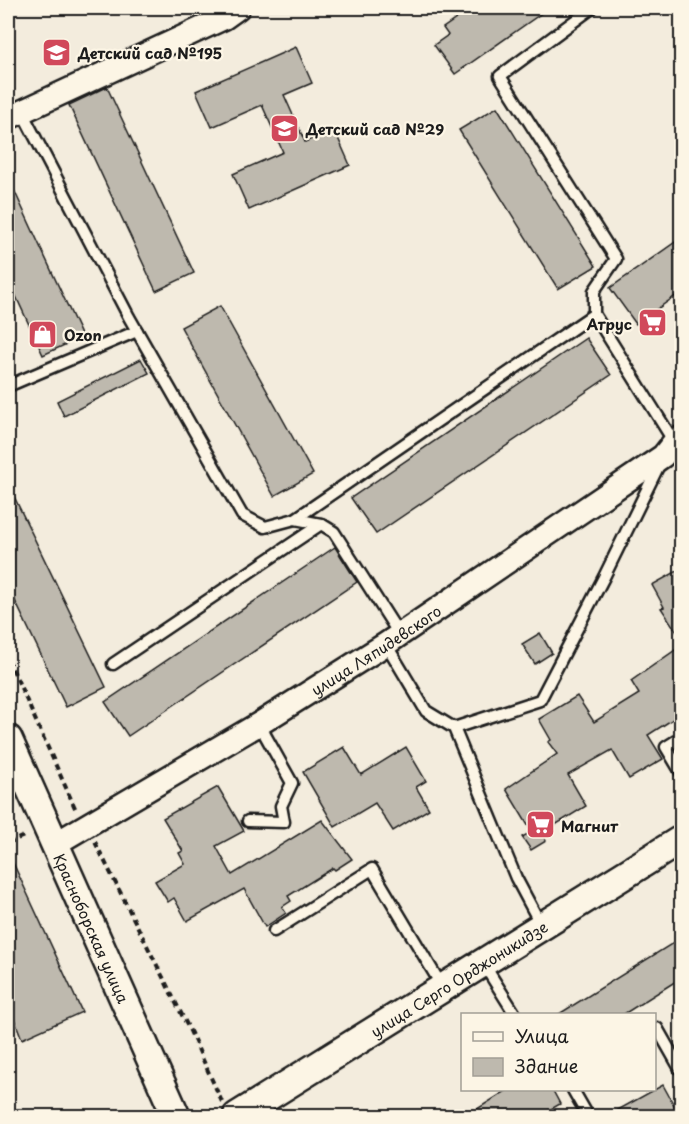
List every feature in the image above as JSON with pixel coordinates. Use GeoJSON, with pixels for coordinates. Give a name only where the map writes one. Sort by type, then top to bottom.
{"type":"FeatureCollection","features":[{"type":"Feature","properties":{"kind":"street"},"geometry":{"type":"LineString","coordinates":[[15,115],[224,18],[238,8]]}},
{"type":"Feature","properties":{"kind":"street","name":"улица Ляпидевского"},"geometry":{"type":"LineString","coordinates":[[55,844],[259,723],[392,639],[673,445]]}},
{"type":"Feature","properties":{"kind":"street","name":"Красноборская улица"},"geometry":{"type":"LineString","coordinates":[[8,740],[176,1116]]}},
{"type":"Feature","properties":{"kind":"street","name":"улица Серго Орджоникидзе"},"geometry":{"type":"LineString","coordinates":[[230,1112],[443,988],[681,839]]}},
{"type":"Feature","properties":{"kind":"lane"},"geometry":{"type":"LineString","coordinates":[[454,728],[540,700],[673,445],[594,314],[594,291],[616,259],[500,76],[592,8]]}},
{"type":"Feature","properties":{"kind":"lane"},"geometry":{"type":"LineString","coordinates":[[15,115],[242,515],[265,527],[295,519],[594,314]]}},
{"type":"Feature","properties":{"kind":"lane"},"geometry":{"type":"LineString","coordinates":[[8,386],[137,331]]}},
{"type":"Feature","properties":{"kind":"lane"},"geometry":{"type":"LineString","coordinates":[[295,519],[321,524],[334,532],[392,639],[426,711],[454,728],[516,878],[542,926]]}},
{"type":"Feature","properties":{"kind":"lane"},"geometry":{"type":"LineString","coordinates":[[113,664],[321,524]]}},
{"type":"Feature","properties":{"kind":"lane"},"geometry":{"type":"LineString","coordinates":[[248,821],[284,822],[281,806],[292,783],[259,723]]}},
{"type":"Feature","properties":{"kind":"lane"},"geometry":{"type":"LineString","coordinates":[[681,737],[666,747],[681,774]]}},
{"type":"Feature","properties":{"kind":"lane"},"geometry":{"type":"LineString","coordinates":[[274,931],[372,869],[443,988]]}},
{"type":"Feature","properties":{"kind":"lane"},"geometry":{"type":"LineString","coordinates":[[483,963],[514,1013]]}},
{"type":"Feature","properties":{"kind":"lane"},"geometry":{"type":"LineString","coordinates":[[656,1029],[681,1072]]}},
{"type":"Feature","properties":{"kind":"lane"},"geometry":{"type":"LineString","coordinates":[[574,1091],[588,1116]]}},
{"type":"Feature","properties":{"kind":"path"},"geometry":{"type":"LineString","coordinates":[[8,658],[77,810],[230,1112]]}},
{"type":"Feature","properties":{"kind":"path"},"geometry":{"type":"LineString","coordinates":[[8,843],[27,834]]}},
{"type":"Feature","properties":{"kind":"building"},"geometry":{"type":"Polygon","coordinates":[[[472,8],[549,8],[455,74],[434,45],[448,35],[443,28],[472,8]]]}},
{"type":"Feature","properties":{"kind":"building","name":"Детский сад №29"},"geometry":{"type":"Polygon","coordinates":[[[296,47],[312,83],[284,95],[305,142],[334,129],[350,165],[249,210],[233,174],[283,152],[262,105],[212,127],[196,91],[296,47]]]}},
{"type":"Feature","properties":{"kind":"building"},"geometry":{"type":"Polygon","coordinates":[[[107,87],[194,273],[156,291],[69,105],[107,87]]]}},
{"type":"Feature","properties":{"kind":"building"},"geometry":{"type":"Polygon","coordinates":[[[497,107],[596,266],[558,289],[459,130],[497,107]]]}},
{"type":"Feature","properties":{"kind":"building"},"geometry":{"type":"Polygon","coordinates":[[[8,177],[82,337],[43,355],[8,279],[8,177]]]}},
{"type":"Feature","properties":{"kind":"building"},"geometry":{"type":"Polygon","coordinates":[[[681,238],[681,292],[636,324],[610,288],[681,238]]]}},
{"type":"Feature","properties":{"kind":"building"},"geometry":{"type":"Polygon","coordinates":[[[220,306],[313,474],[274,496],[181,327],[220,306]]]}},
{"type":"Feature","properties":{"kind":"building"},"geometry":{"type":"Polygon","coordinates":[[[586,338],[611,375],[376,534],[351,498],[586,338]]]}},
{"type":"Feature","properties":{"kind":"building"},"geometry":{"type":"Polygon","coordinates":[[[141,359],[149,373],[64,416],[57,401],[141,359]]]}},
{"type":"Feature","properties":{"kind":"building"},"geometry":{"type":"Polygon","coordinates":[[[8,484],[106,687],[66,707],[8,586],[8,484]]]}},
{"type":"Feature","properties":{"kind":"building"},"geometry":{"type":"Polygon","coordinates":[[[335,547],[357,582],[128,736],[105,702],[335,547]]]}},
{"type":"Feature","properties":{"kind":"building"},"geometry":{"type":"Polygon","coordinates":[[[681,569],[681,638],[661,608],[664,607],[652,585],[681,569]]]}},
{"type":"Feature","properties":{"kind":"building"},"geometry":{"type":"Polygon","coordinates":[[[540,633],[552,653],[535,664],[522,644],[540,633]]]}},
{"type":"Feature","properties":{"kind":"building"},"geometry":{"type":"Polygon","coordinates":[[[681,646],[681,714],[648,735],[663,759],[629,779],[612,750],[568,775],[586,806],[542,833],[546,841],[531,850],[522,837],[532,832],[506,789],[557,754],[548,742],[551,740],[539,719],[577,696],[594,722],[639,694],[631,681],[681,646]]]}},
{"type":"Feature","properties":{"kind":"building"},"geometry":{"type":"Polygon","coordinates":[[[344,747],[361,775],[406,747],[426,781],[416,787],[429,809],[393,831],[375,803],[335,827],[303,772],[344,747]]]}},
{"type":"Feature","properties":{"kind":"building"},"geometry":{"type":"Polygon","coordinates":[[[218,787],[244,831],[216,846],[232,875],[322,820],[352,859],[288,896],[291,901],[282,907],[286,913],[265,927],[244,889],[187,921],[174,898],[168,902],[155,881],[185,864],[179,853],[183,851],[163,818],[218,787]]]}},
{"type":"Feature","properties":{"kind":"building"},"geometry":{"type":"Polygon","coordinates":[[[8,852],[82,1012],[22,1039],[8,1003],[8,852]]]}},
{"type":"Feature","properties":{"kind":"building"},"geometry":{"type":"Polygon","coordinates":[[[681,938],[681,978],[626,1013],[561,1013],[681,938]]]}},
{"type":"Feature","properties":{"kind":"building"},"geometry":{"type":"Polygon","coordinates":[[[663,1085],[680,1116],[607,1116],[656,1091],[663,1085]]]}},
{"type":"Feature","properties":{"kind":"building"},"geometry":{"type":"Polygon","coordinates":[[[506,1091],[553,1091],[560,1104],[539,1116],[466,1116],[506,1091]]]}},
{"type":"Feature","properties":{"kind":"place","name":"Детский сад №195"},"geometry":{"type":"Point","coordinates":[57,52]}},
{"type":"Feature","properties":{"kind":"place","name":"Детский сад №29"},"geometry":{"type":"Point","coordinates":[285,128]}},
{"type":"Feature","properties":{"kind":"place","name":"Атрус"},"geometry":{"type":"Point","coordinates":[653,323]}},
{"type":"Feature","properties":{"kind":"place","name":"Ozon"},"geometry":{"type":"Point","coordinates":[43,334]}},
{"type":"Feature","properties":{"kind":"place","name":"Магнит"},"geometry":{"type":"Point","coordinates":[540,825]}}]}
